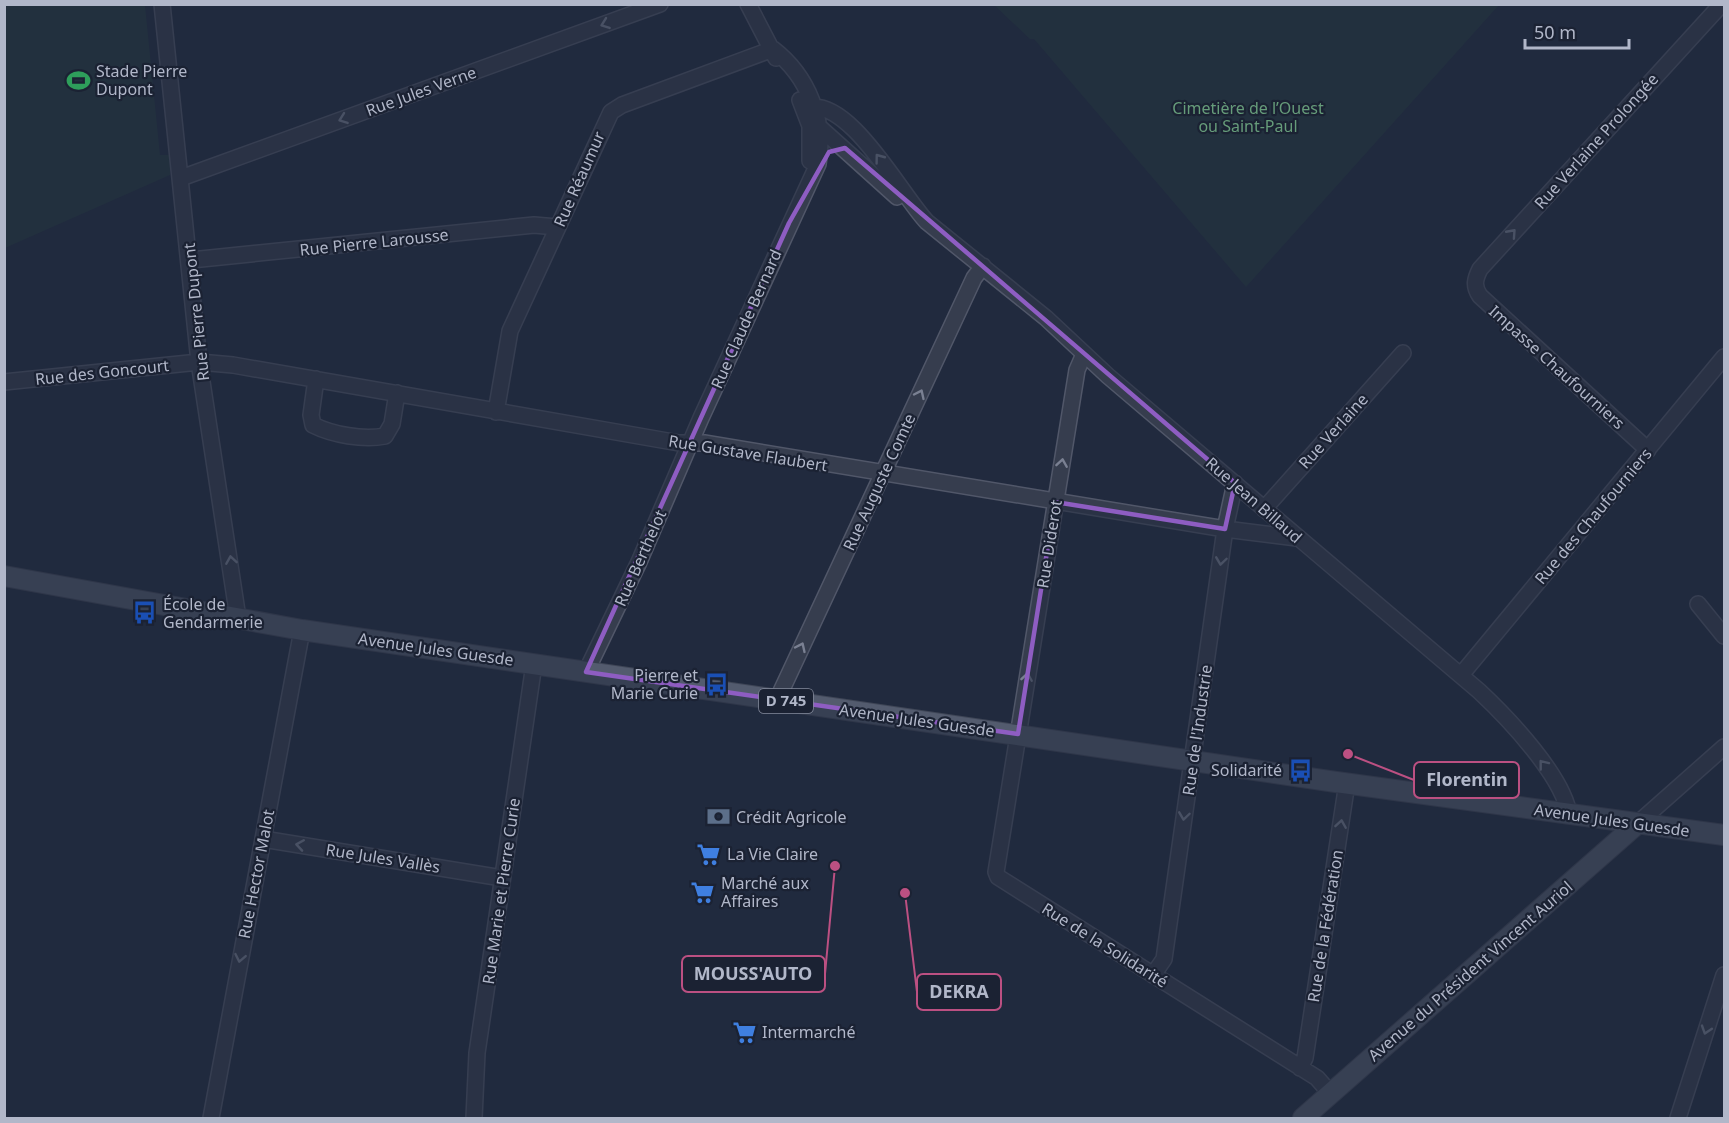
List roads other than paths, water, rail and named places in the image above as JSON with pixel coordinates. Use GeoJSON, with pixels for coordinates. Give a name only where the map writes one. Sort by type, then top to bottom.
{"type":"FeatureCollection","features":[{"type":"Feature","properties":{"kind":"main road","name":"Avenue Jules Guesde"},"geometry":{"type":"LineString","coordinates":[[4,576],[302,630],[1192,761],[1725,835]]}},
{"type":"Feature","properties":{"kind":"main road","name":"Avenue du Président Vincent Auriol"},"geometry":{"type":"LineString","coordinates":[[1303,1119],[1637,824]]}},
{"type":"Feature","properties":{"kind":"street","name":"Rue Pierre Dupont"},"geometry":{"type":"LineString","coordinates":[[162,4],[191,260],[200,362],[238,618]]}},
{"type":"Feature","properties":{"kind":"street","name":"Rue Jules Verne"},"geometry":{"type":"LineString","coordinates":[[182,178],[660,4]]}},
{"type":"Feature","properties":{"kind":"street"},"geometry":{"type":"LineString","coordinates":[[748,4],[773,49],[784,58],[808,110],[820,127],[900,200],[912,207]]}},
{"type":"Feature","properties":{"kind":"street","name":"Rue Verlaine Prolongée"},"geometry":{"type":"LineString","coordinates":[[1475,278],[1488,260],[1721,8]]}},
{"type":"Feature","properties":{"kind":"street","name":"Rue Réaumur"},"geometry":{"type":"LineString","coordinates":[[496,412],[510,331],[610,112],[622,105],[773,49]]}},
{"type":"Feature","properties":{"kind":"street"},"geometry":{"type":"LineString","coordinates":[[808,110],[822,106],[857,132],[912,207]]}},
{"type":"Feature","properties":{"kind":"street"},"geometry":{"type":"LineString","coordinates":[[802,196],[812,147],[808,110]]}},
{"type":"Feature","properties":{"kind":"street"},"geometry":{"type":"LineString","coordinates":[[802,196],[811,183],[818,164],[822,142],[820,127]]}},
{"type":"Feature","properties":{"kind":"street"},"geometry":{"type":"LineString","coordinates":[[818,164],[829,152],[845,148]]}},
{"type":"Feature","properties":{"kind":"street","name":"Rue Claude Bernard"},"geometry":{"type":"LineString","coordinates":[[690,443],[802,196]]}},
{"type":"Feature","properties":{"kind":"street","name":"Rue Jean Billaud"},"geometry":{"type":"LineString","coordinates":[[912,207],[1505,715],[1560,787],[1567,802],[1569,815]]}},
{"type":"Feature","properties":{"kind":"street","name":"Rue Pierre Larousse"},"geometry":{"type":"LineString","coordinates":[[191,260],[534,225],[557,227]]}},
{"type":"Feature","properties":{"kind":"street","name":"Rue Auguste Comte"},"geometry":{"type":"LineString","coordinates":[[777,700],[974,278],[983,266]]}},
{"type":"Feature","properties":{"kind":"street","name":"Impasse Chaufourniers"},"geometry":{"type":"LineString","coordinates":[[1475,278],[1475,288],[1480,296],[1648,450]]}},
{"type":"Feature","properties":{"kind":"street","name":"Rue Verlaine"},"geometry":{"type":"LineString","coordinates":[[1264,509],[1403,353]]}},
{"type":"Feature","properties":{"kind":"street","name":"Rue Diderot"},"geometry":{"type":"LineString","coordinates":[[1018,734],[1077,370],[1084,354]]}},
{"type":"Feature","properties":{"kind":"street","name":"Rue des Chaufourniers"},"geometry":{"type":"LineString","coordinates":[[1461,675],[1725,357]]}},
{"type":"Feature","properties":{"kind":"street","name":"Rue Gustave Flaubert"},"geometry":{"type":"LineString","coordinates":[[200,362],[316,379],[496,412],[1055,502],[1297,538]]}},
{"type":"Feature","properties":{"kind":"street","name":"Rue des Goncourt"},"geometry":{"type":"LineString","coordinates":[[4,382],[200,362]]}},
{"type":"Feature","properties":{"kind":"street"},"geometry":{"type":"LineString","coordinates":[[316,379],[311,415],[313,425],[333,432],[371,439],[385,436],[392,424],[397,393]]}},
{"type":"Feature","properties":{"kind":"street","name":"Rue Berthelot"},"geometry":{"type":"LineString","coordinates":[[585,672],[639,562],[690,443]]}},
{"type":"Feature","properties":{"kind":"street","name":"Rue de l'Industrie"},"geometry":{"type":"LineString","coordinates":[[1153,975],[1164,959],[1234,483]]}},
{"type":"Feature","properties":{"kind":"street"},"geometry":{"type":"LineString","coordinates":[[1698,604],[1725,636]]}},
{"type":"Feature","properties":{"kind":"street","name":"Rue Hector Malot"},"geometry":{"type":"LineString","coordinates":[[211,1119],[302,630]]}},
{"type":"Feature","properties":{"kind":"street","name":"Rue Marie et Pierre Curie"},"geometry":{"type":"LineString","coordinates":[[474,1119],[477,1053],[534,664]]}},
{"type":"Feature","properties":{"kind":"street","name":"Rue de la Solidarité"},"geometry":{"type":"LineString","coordinates":[[1018,734],[996,872],[998,877],[1317,1078],[1330,1094]]}},
{"type":"Feature","properties":{"kind":"street"},"geometry":{"type":"LineString","coordinates":[[1637,824],[1725,747]]}},
{"type":"Feature","properties":{"kind":"street","name":"Rue de la Fédération"},"geometry":{"type":"LineString","coordinates":[[1300,1068],[1305,1058],[1347,783]]}},
{"type":"Feature","properties":{"kind":"street","name":"Rue Jules Vallès"},"geometry":{"type":"LineString","coordinates":[[263,839],[502,878]]}},
{"type":"Feature","properties":{"kind":"street"},"geometry":{"type":"LineString","coordinates":[[1678,1119],[1725,975]]}},
{"type":"Feature","properties":{"kind":"place","name":"Stade Pierre Dupont"},"geometry":{"type":"Point","coordinates":[78,80]}},
{"type":"Feature","properties":{"kind":"place","name":"École de Gendarmerie"},"geometry":{"type":"Point","coordinates":[145,613]}},
{"type":"Feature","properties":{"kind":"place","name":"Pierre et Marie Curie"},"geometry":{"type":"Point","coordinates":[716,684]}},
{"type":"Feature","properties":{"kind":"place","name":"Florentin"},"geometry":{"type":"Point","coordinates":[1348,754]}},
{"type":"Feature","properties":{"kind":"place","name":"Solidarité"},"geometry":{"type":"Point","coordinates":[1300,770]}},
{"type":"Feature","properties":{"kind":"place","name":"Crédit Agricole"},"geometry":{"type":"Point","coordinates":[718,817]}},
{"type":"Feature","properties":{"kind":"place","name":"La Vie Claire"},"geometry":{"type":"Point","coordinates":[709,854]}},
{"type":"Feature","properties":{"kind":"place","name":"MOUSS'AUTO"},"geometry":{"type":"Point","coordinates":[835,866]}},
{"type":"Feature","properties":{"kind":"place","name":"Marché aux Affaires"},"geometry":{"type":"Point","coordinates":[703,892]}},
{"type":"Feature","properties":{"kind":"place","name":"DEKRA"},"geometry":{"type":"Point","coordinates":[905,893]}},
{"type":"Feature","properties":{"kind":"place","name":"Intermarché"},"geometry":{"type":"Point","coordinates":[744,1032]}},
{"type":"Feature","properties":{"kind":"park label","name":"Cimetière de l’Ouest ou Saint-Paul"},"geometry":{"type":"Point","coordinates":[1248,117]}}]}
